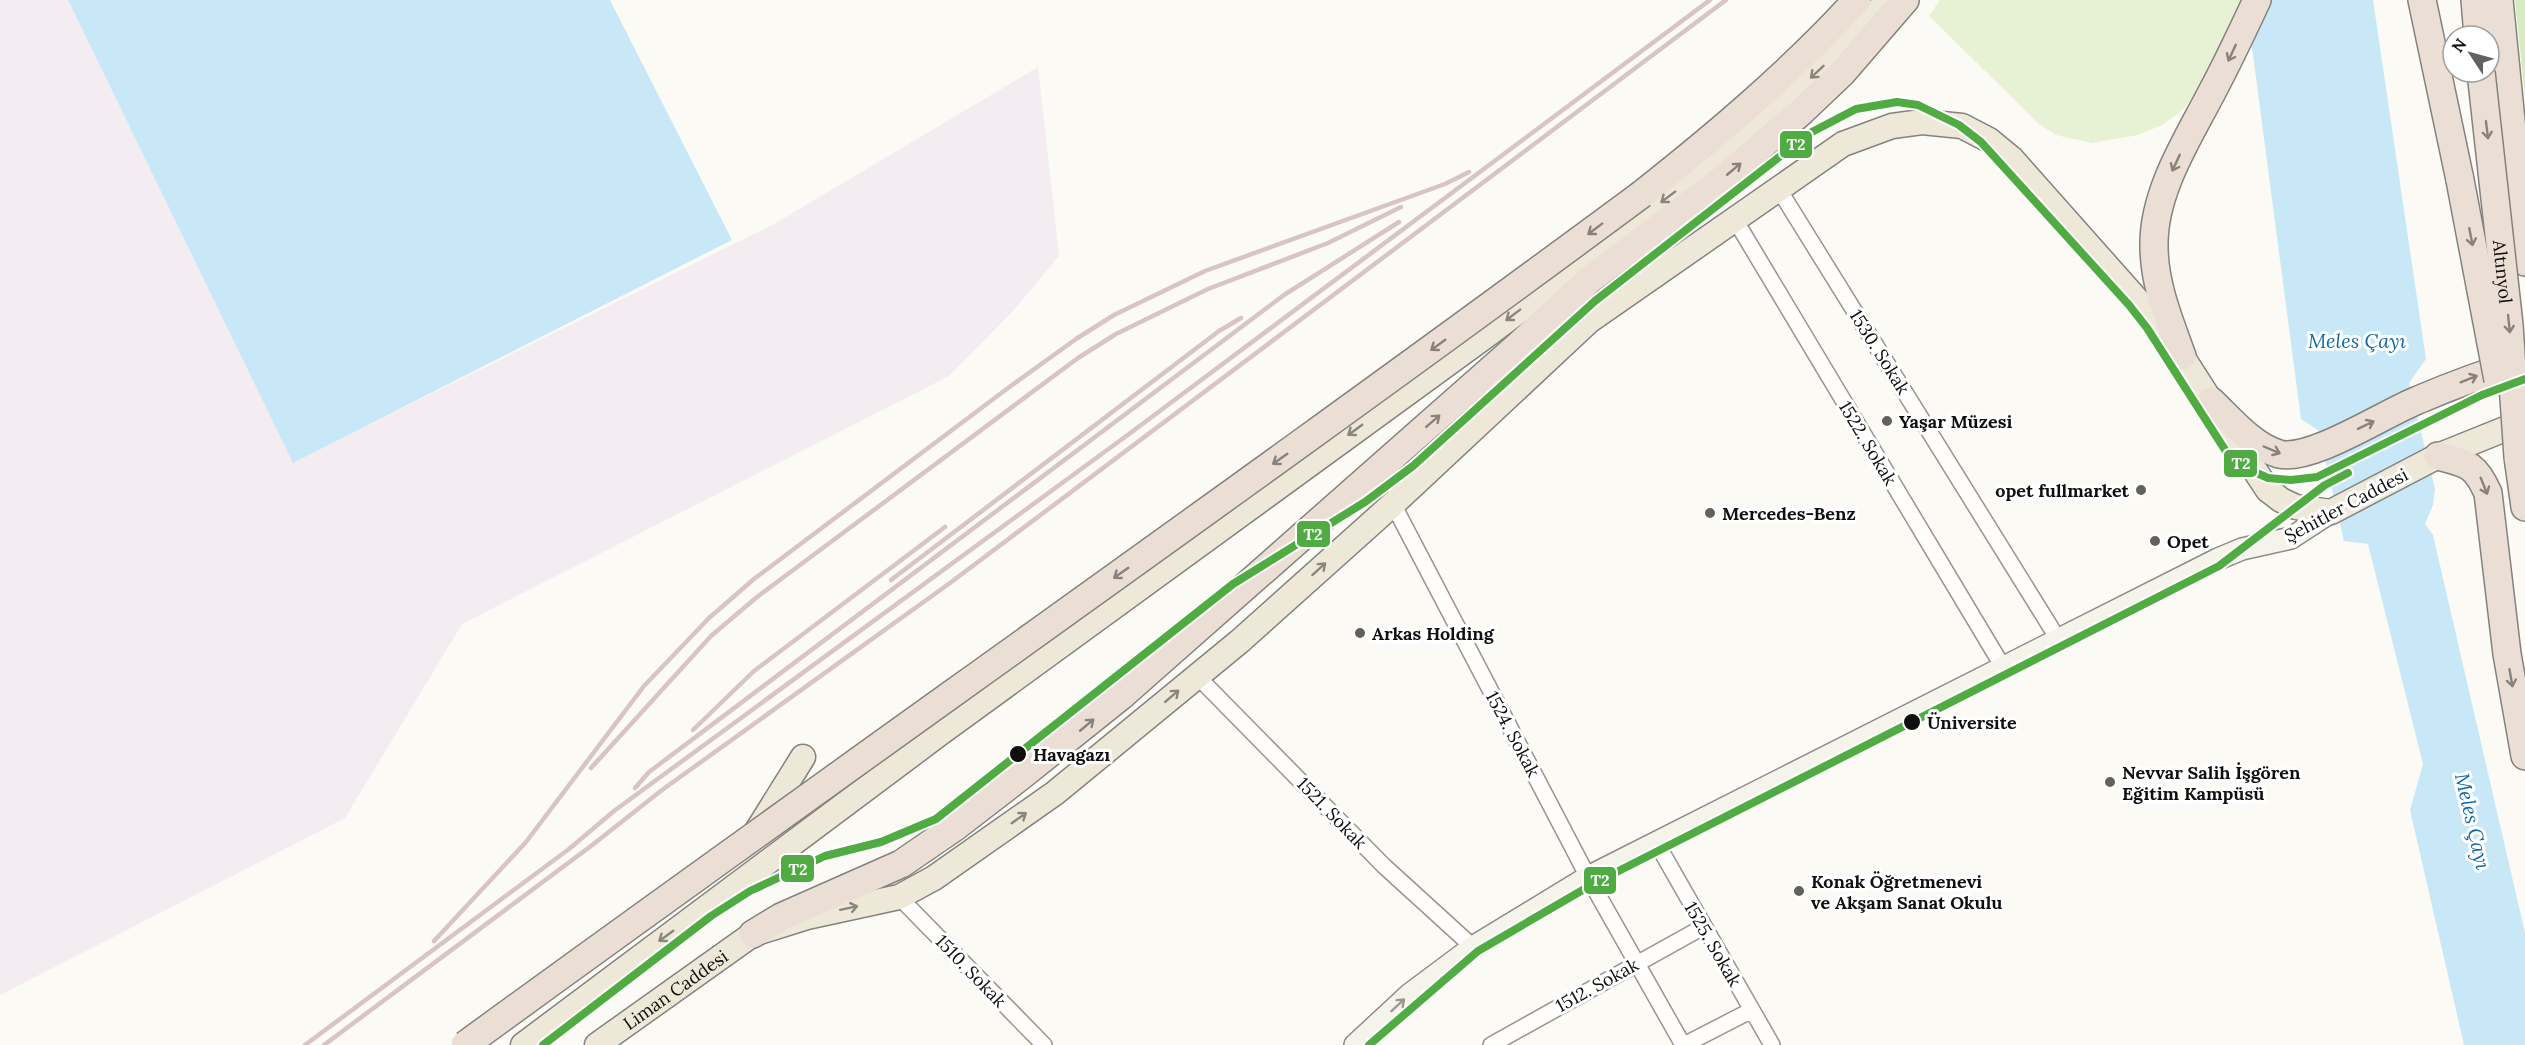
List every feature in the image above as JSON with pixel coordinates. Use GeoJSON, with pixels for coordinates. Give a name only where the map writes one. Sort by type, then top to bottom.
{"type":"FeatureCollection","features":[{"type":"Feature","properties":{"kind":"highway"},"geometry":{"type":"LineString","coordinates":[[465,1045],[737,846],[1365,399],[1641,194],[1711,140],[1777,82],[1857,0]]}},
{"type":"Feature","properties":{"kind":"highway"},"geometry":{"type":"LineString","coordinates":[[753,934],[781,917],[901,864],[1012,784],[1121,696],[1518,346],[1588,281],[1762,146],[1842,73],[1905,0]]}},
{"type":"Feature","properties":{"kind":"highway"},"geometry":{"type":"LineString","coordinates":[[2182,356],[2163,303],[2154,245],[2158,209],[2174,166],[2257,0]]}},
{"type":"Feature","properties":{"kind":"highway"},"geometry":{"type":"LineString","coordinates":[[2422,0],[2460,180],[2503,404],[2518,457]]}},
{"type":"Feature","properties":{"kind":"highway"},"geometry":{"type":"LineString","coordinates":[[2475,0],[2477,24]]}},
{"type":"Feature","properties":{"kind":"highway","name":"Altınyol"},"geometry":{"type":"LineString","coordinates":[[2499,0],[2525,262]]}},
{"type":"Feature","properties":{"kind":"highway","name":"Altınyol"},"geometry":{"type":"LineString","coordinates":[[2482,84],[2509,325],[2518,457],[2525,507]]}},
{"type":"Feature","properties":{"kind":"highway"},"geometry":{"type":"LineString","coordinates":[[2211,401],[2253,440],[2268,449],[2295,455],[2317,449],[2415,401],[2525,361]]}},
{"type":"Feature","properties":{"kind":"highway"},"geometry":{"type":"LineString","coordinates":[[2438,456],[2468,464],[2480,474],[2488,493],[2507,654],[2525,756]]}},
{"type":"Feature","properties":{"kind":"main road"},"geometry":{"type":"LineString","coordinates":[[523,1045],[713,902],[1491,332],[1683,186],[1777,109],[1842,49],[1888,0]]}},
{"type":"Feature","properties":{"kind":"main road","name":"Liman Caddesi"},"geometry":{"type":"LineString","coordinates":[[597,1045],[753,934],[807,917],[899,897],[934,878],[1055,793],[1240,641],[1393,504],[1590,321],[1734,218],[1844,144],[1892,126],[1922,122],[1962,126],[1989,140],[2037,185],[2156,319],[2268,490],[2296,507],[2331,512]]}},
{"type":"Feature","properties":{"kind":"main road","name":"Şehitler Caddesi"},"geometry":{"type":"LineString","coordinates":[[2331,512],[2438,456],[2525,421]]}},
{"type":"Feature","properties":{"kind":"main road"},"geometry":{"type":"LineString","coordinates":[[713,902],[803,757]]}},
{"type":"Feature","properties":{"kind":"street","name":"1530. Sokak"},"geometry":{"type":"LineString","coordinates":[[1778,188],[2058,639]]}},
{"type":"Feature","properties":{"kind":"street","name":"1522. Sokak"},"geometry":{"type":"LineString","coordinates":[[1734,218],[2003,667]]}},
{"type":"Feature","properties":{"kind":"street","name":"1524. Sokak"},"geometry":{"type":"LineString","coordinates":[[1393,504],[1588,877],[1684,1045]]}},
{"type":"Feature","properties":{"kind":"street","name":"Şehitler Caddesi"},"geometry":{"type":"LineString","coordinates":[[1355,1045],[1410,994],[1473,946],[1588,877],[2224,555],[2291,538],[2331,512]]}},
{"type":"Feature","properties":{"kind":"street","name":"1521. Sokak"},"geometry":{"type":"LineString","coordinates":[[1196,675],[1384,866],[1473,946]]}},
{"type":"Feature","properties":{"kind":"street","name":"1525. Sokak"},"geometry":{"type":"LineString","coordinates":[[1656,842],[1772,1045]]}},
{"type":"Feature","properties":{"kind":"street","name":"1510. Sokak"},"geometry":{"type":"LineString","coordinates":[[899,897],[1044,1045]]}},
{"type":"Feature","properties":{"kind":"street","name":"1512. Sokak"},"geometry":{"type":"LineString","coordinates":[[1491,1045],[1703,927]]}},
{"type":"Feature","properties":{"kind":"street"},"geometry":{"type":"LineString","coordinates":[[1684,1045],[1752,1010]]}},
{"type":"Feature","properties":{"kind":"shaded area"},"geometry":{"type":"Polygon","coordinates":[[[0,0],[68,0],[293,462],[774,224],[1038,67],[1059,256],[1013,311],[949,376],[462,624],[345,818],[0,995],[0,0]]]}},
{"type":"Feature","properties":{"kind":"green space"},"geometry":{"type":"Polygon","coordinates":[[[1940,0],[2242,0],[2196,95],[2179,113],[2162,125],[2138,135],[2092,143],[2056,135],[2039,124],[1929,16],[1940,0]]]}},
{"type":"Feature","properties":{"kind":"green space"},"geometry":{"type":"Polygon","coordinates":[[[2515,0],[2525,0],[2525,97],[2515,0]]]}},
{"type":"Feature","properties":{"kind":"water"},"geometry":{"type":"Polygon","coordinates":[[[68,0],[610,0],[732,240],[293,463],[68,0]]]}},
{"type":"Feature","properties":{"kind":"water","name":"Meles Çayı"},"geometry":{"type":"Polygon","coordinates":[[[2243,0],[2373,0],[2426,359],[2409,383],[2435,489],[2433,505],[2425,524],[2433,535],[2525,933],[2525,1045],[2464,1045],[2410,810],[2423,764],[2368,544],[2344,541],[2318,430],[2301,419],[2253,55],[2243,0]]]}},
{"type":"Feature","properties":{"kind":"railway"},"geometry":{"type":"LineString","coordinates":[[305,1045],[569,849],[614,811],[1129,434],[1710,0]]}},
{"type":"Feature","properties":{"kind":"railway"},"geometry":{"type":"LineString","coordinates":[[324,1045],[591,846],[662,790],[950,583],[1726,0]]}},
{"type":"Feature","properties":{"kind":"railway"},"geometry":{"type":"LineString","coordinates":[[434,941],[526,842],[644,686],[709,618],[754,579],[1008,388],[1114,315],[1205,271],[1445,184],[1469,172]]}},
{"type":"Feature","properties":{"kind":"railway"},"geometry":{"type":"LineString","coordinates":[[591,768],[711,636],[757,597],[1078,358],[1116,334],[1208,289],[1328,243],[1401,207]]}},
{"type":"Feature","properties":{"kind":"railway"},"geometry":{"type":"LineString","coordinates":[[635,788],[649,772],[1284,295],[1399,222]]}},
{"type":"Feature","properties":{"kind":"railway"},"geometry":{"type":"LineString","coordinates":[[891,580],[1219,331],[1241,318]]}},
{"type":"Feature","properties":{"kind":"railway"},"geometry":{"type":"LineString","coordinates":[[693,730],[754,671],[945,527]]}},
{"type":"Feature","properties":{"kind":"transit line","name":"T2"},"geometry":{"type":"LineString","coordinates":[[543,1045],[711,916],[750,891],[825,856],[881,842],[936,819],[1233,584],[1365,502],[1413,466],[1595,301],[1810,133],[1856,109],[1897,102],[1918,105],[1959,125],[1981,142],[2129,305],[2147,328],[2227,453],[2248,469],[2268,478],[2291,480],[2317,477],[2482,395],[2525,379]]}},
{"type":"Feature","properties":{"kind":"transit line","name":"T2"},"geometry":{"type":"LineString","coordinates":[[1369,1045],[1478,951],[1593,884],[2219,566],[2325,485],[2348,473]]}},
{"type":"Feature","properties":{"kind":"place","name":"Yaşar Müzesi"},"geometry":{"type":"Point","coordinates":[1887,421]}},
{"type":"Feature","properties":{"kind":"place","name":"opet fullmarket"},"geometry":{"type":"Point","coordinates":[2141,490]}},
{"type":"Feature","properties":{"kind":"place","name":"Mercedes-Benz"},"geometry":{"type":"Point","coordinates":[1710,513]}},
{"type":"Feature","properties":{"kind":"place","name":"Opet"},"geometry":{"type":"Point","coordinates":[2155,541]}},
{"type":"Feature","properties":{"kind":"place","name":"Arkas Holding"},"geometry":{"type":"Point","coordinates":[1360,633]}},
{"type":"Feature","properties":{"kind":"place","name":"Üniversite"},"geometry":{"type":"Point","coordinates":[1912,722]}},
{"type":"Feature","properties":{"kind":"place","name":"Havagazı"},"geometry":{"type":"Point","coordinates":[1018,754]}},
{"type":"Feature","properties":{"kind":"place","name":"Nevvar Salih İşgören Eğitim Kampüsü"},"geometry":{"type":"Point","coordinates":[2110,782]}},
{"type":"Feature","properties":{"kind":"place","name":"Konak Öğretmenevi ve Akşam Sanat Okulu"},"geometry":{"type":"Point","coordinates":[1799,891]}}]}
